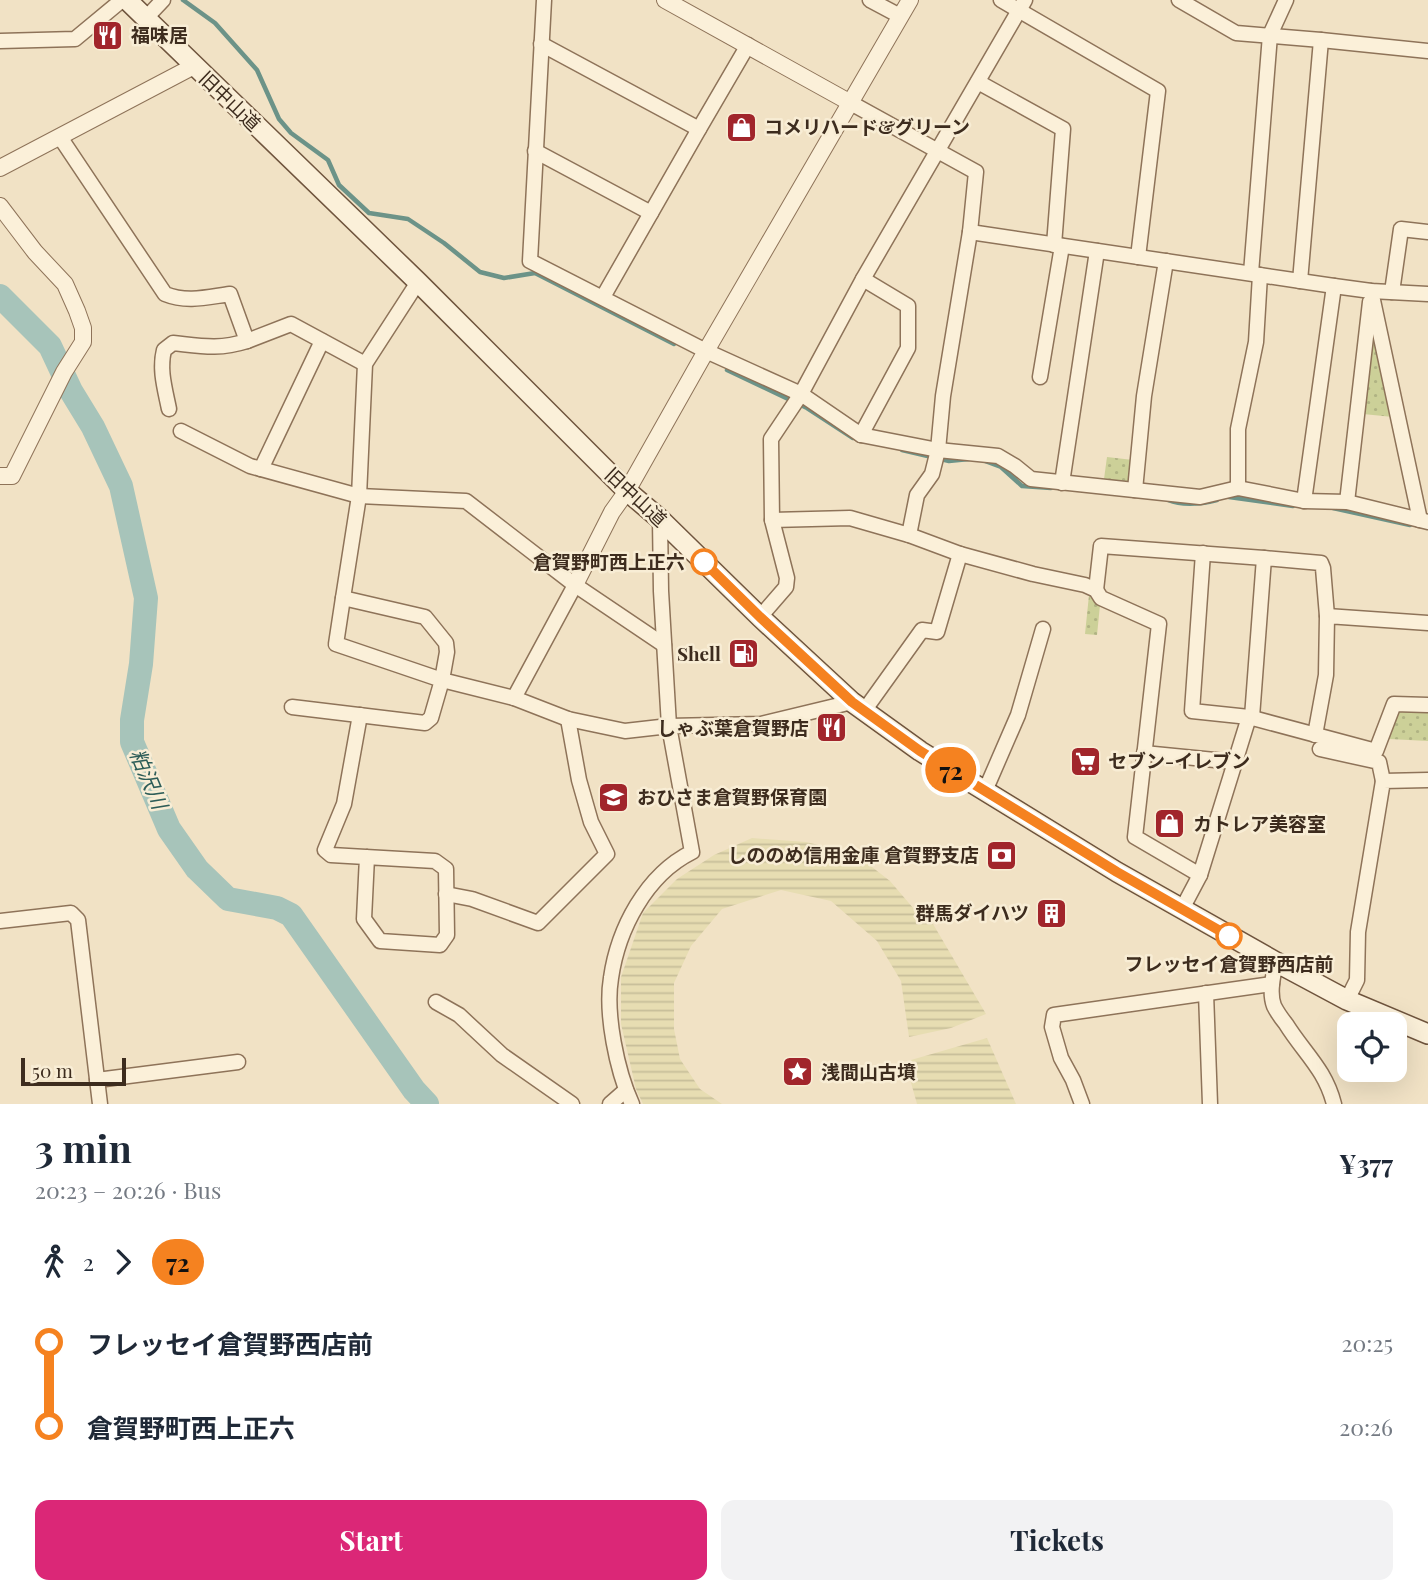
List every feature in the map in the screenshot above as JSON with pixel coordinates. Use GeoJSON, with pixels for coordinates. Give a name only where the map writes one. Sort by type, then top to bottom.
{"type":"FeatureCollection","features":[{"type":"Feature","properties":{"kind":"main road","name":"旧中山道"},"geometry":{"type":"LineString","coordinates":[[125,0],[418,282],[627,491],[858,706],[920,751],[1117,872],[1347,1000],[1428,1034]]}},
{"type":"Feature","properties":{"kind":"street"},"geometry":{"type":"LineString","coordinates":[[0,41],[75,39],[125,0]]}},
{"type":"Feature","properties":{"kind":"street"},"geometry":{"type":"LineString","coordinates":[[146,18],[163,0]]}},
{"type":"Feature","properties":{"kind":"street"},"geometry":{"type":"LineString","coordinates":[[544,0],[530,261],[706,351],[801,394],[861,435],[938,450],[998,456],[1031,479],[1200,497],[1238,488],[1304,500],[1348,502],[1424,521],[1371,290]]}},
{"type":"Feature","properties":{"kind":"street"},"geometry":{"type":"LineString","coordinates":[[665,0],[976,172],[970,232],[943,396],[938,450],[932,474],[917,495],[909,535]]}},
{"type":"Feature","properties":{"kind":"street"},"geometry":{"type":"LineString","coordinates":[[870,0],[900,16]]}},
{"type":"Feature","properties":{"kind":"street"},"geometry":{"type":"LineString","coordinates":[[514,698],[612,512],[627,491],[910,0]]}},
{"type":"Feature","properties":{"kind":"street"},"geometry":{"type":"LineString","coordinates":[[1001,0],[1022,5],[1158,91],[1139,257]]}},
{"type":"Feature","properties":{"kind":"street"},"geometry":{"type":"LineString","coordinates":[[1179,0],[1236,33],[1428,49]]}},
{"type":"Feature","properties":{"kind":"street"},"geometry":{"type":"LineString","coordinates":[[1238,488],[1238,429],[1256,342],[1255,274],[1270,35],[1286,0]]}},
{"type":"Feature","properties":{"kind":"street"},"geometry":{"type":"LineString","coordinates":[[760,617],[786,587],[787,578],[772,520],[771,439],[801,394],[863,279],[1022,5]]}},
{"type":"Feature","properties":{"kind":"street"},"geometry":{"type":"LineString","coordinates":[[1300,281],[1321,40]]}},
{"type":"Feature","properties":{"kind":"street"},"geometry":{"type":"LineString","coordinates":[[541,44],[699,129]]}},
{"type":"Feature","properties":{"kind":"street"},"geometry":{"type":"LineString","coordinates":[[603,298],[748,45]]}},
{"type":"Feature","properties":{"kind":"street"},"geometry":{"type":"LineString","coordinates":[[0,168],[194,66]]}},
{"type":"Feature","properties":{"kind":"street"},"geometry":{"type":"LineString","coordinates":[[978,82],[1063,129],[1058,245],[1040,377]]}},
{"type":"Feature","properties":{"kind":"street"},"geometry":{"type":"LineString","coordinates":[[60,137],[165,294],[176,299],[190,300],[230,294],[247,341]]}},
{"type":"Feature","properties":{"kind":"street"},"geometry":{"type":"LineString","coordinates":[[536,150],[651,213]]}},
{"type":"Feature","properties":{"kind":"street"},"geometry":{"type":"LineString","coordinates":[[0,206],[65,284],[83,328],[83,342],[64,372],[12,476],[0,477]]}},
{"type":"Feature","properties":{"kind":"street"},"geometry":{"type":"LineString","coordinates":[[1392,292],[1401,229],[1428,232]]}},
{"type":"Feature","properties":{"kind":"street"},"geometry":{"type":"LineString","coordinates":[[970,232],[1334,286],[1428,294]]}},
{"type":"Feature","properties":{"kind":"street"},"geometry":{"type":"LineString","coordinates":[[1062,483],[1097,251]]}},
{"type":"Feature","properties":{"kind":"street"},"geometry":{"type":"LineString","coordinates":[[1135,491],[1144,396],[1166,261]]}},
{"type":"Feature","properties":{"kind":"street"},"geometry":{"type":"LineString","coordinates":[[861,435],[908,348],[908,306],[863,279]]}},
{"type":"Feature","properties":{"kind":"street"},"geometry":{"type":"LineString","coordinates":[[418,282],[365,364],[359,496],[336,644],[442,680],[514,698],[568,719],[625,731],[669,726],[761,724],[858,706],[922,629],[937,632],[960,554]]}},
{"type":"Feature","properties":{"kind":"street"},"geometry":{"type":"LineString","coordinates":[[1304,500],[1334,286]]}},
{"type":"Feature","properties":{"kind":"street"},"geometry":{"type":"LineString","coordinates":[[1348,502],[1371,290]]}},
{"type":"Feature","properties":{"kind":"street"},"geometry":{"type":"LineString","coordinates":[[169,408],[162,360],[164,350],[173,343],[230,347],[291,324],[365,364]]}},
{"type":"Feature","properties":{"kind":"street"},"geometry":{"type":"LineString","coordinates":[[261,469],[322,341]]}},
{"type":"Feature","properties":{"kind":"street"},"geometry":{"type":"LineString","coordinates":[[181,431],[250,466],[359,496],[466,501],[575,585],[664,645]]}},
{"type":"Feature","properties":{"kind":"street"},"geometry":{"type":"LineString","coordinates":[[772,520],[850,518],[909,535],[960,554],[1085,585],[1096,590],[1101,598],[1159,624],[1135,837],[1200,875]]}},
{"type":"Feature","properties":{"kind":"street"},"geometry":{"type":"LineString","coordinates":[[632,1104],[625,1090],[610,1006],[611,979],[618,946],[638,903],[653,883],[680,858],[692,852],[669,726],[661,591],[660,519]]}},
{"type":"Feature","properties":{"kind":"street"},"geometry":{"type":"LineString","coordinates":[[1096,590],[1101,546],[1321,563],[1327,616],[1326,675],[1317,742]]}},
{"type":"Feature","properties":{"kind":"street"},"geometry":{"type":"LineString","coordinates":[[1203,553],[1192,711],[1250,717],[1379,762],[1383,781],[1358,932],[1357,980],[1347,1000]]}},
{"type":"Feature","properties":{"kind":"street"},"geometry":{"type":"LineString","coordinates":[[1182,909],[1200,875],[1250,717],[1265,558]]}},
{"type":"Feature","properties":{"kind":"street"},"geometry":{"type":"LineString","coordinates":[[292,706],[425,723],[431,718],[442,680],[446,643],[425,617],[343,598]]}},
{"type":"Feature","properties":{"kind":"street"},"geometry":{"type":"LineString","coordinates":[[1327,616],[1428,623]]}},
{"type":"Feature","properties":{"kind":"street"},"geometry":{"type":"LineString","coordinates":[[985,791],[1018,715],[1043,629]]}},
{"type":"Feature","properties":{"kind":"street"},"geometry":{"type":"LineString","coordinates":[[1317,742],[1376,751],[1394,704],[1428,705]]}},
{"type":"Feature","properties":{"kind":"street"},"geometry":{"type":"LineString","coordinates":[[360,715],[344,804],[325,850],[331,855],[435,861],[446,869],[447,936],[440,945],[380,941],[364,919],[367,858]]}},
{"type":"Feature","properties":{"kind":"street"},"geometry":{"type":"LineString","coordinates":[[446,894],[472,899],[538,923],[607,854],[591,822],[579,780],[568,719]]}},
{"type":"Feature","properties":{"kind":"street"},"geometry":{"type":"LineString","coordinates":[[1144,753],[1235,762]]}},
{"type":"Feature","properties":{"kind":"street"},"geometry":{"type":"LineString","coordinates":[[1383,781],[1428,780]]}},
{"type":"Feature","properties":{"kind":"street"},"geometry":{"type":"LineString","coordinates":[[0,921],[71,913],[78,920],[100,1104]]}},
{"type":"Feature","properties":{"kind":"street"},"geometry":{"type":"LineString","coordinates":[[1276,962],[1272,984],[1273,1004],[1293,1036],[1316,1064],[1330,1088],[1334,1104]]}},
{"type":"Feature","properties":{"kind":"street"},"geometry":{"type":"LineString","coordinates":[[1082,1104],[1061,1058],[1052,1027],[1054,1015],[1272,984]]}},
{"type":"Feature","properties":{"kind":"street"},"geometry":{"type":"LineString","coordinates":[[1206,993],[1210,1104]]}},
{"type":"Feature","properties":{"kind":"street"},"geometry":{"type":"LineString","coordinates":[[436,1002],[459,1015],[502,1055],[572,1104]]}},
{"type":"Feature","properties":{"kind":"street"},"geometry":{"type":"LineString","coordinates":[[97,1080],[238,1062]]}},
{"type":"Feature","properties":{"kind":"street"},"geometry":{"type":"LineString","coordinates":[[610,1104],[625,1090]]}},
{"type":"Feature","properties":{"kind":"shaded area"},"geometry":{"type":"Polygon","coordinates":[[[752,838],[806,842],[854,853],[890,881],[920,916],[926,912],[986,1014],[951,1028],[909,1037],[901,981],[877,941],[831,901],[781,890],[722,909],[691,946],[674,983],[674,1029],[680,1059],[700,1089],[722,1104],[643,1104],[636,1089],[621,1024],[621,977],[643,913],[677,879],[714,855],[752,838]]]}},
{"type":"Feature","properties":{"kind":"shaded area"},"geometry":{"type":"Polygon","coordinates":[[[987,1038],[1016,1104],[917,1104],[908,1072],[911,1060],[987,1038]]]}},
{"type":"Feature","properties":{"kind":"green space"},"geometry":{"type":"Polygon","coordinates":[[[1373,316],[1393,417],[1363,414],[1373,316]]]}},
{"type":"Feature","properties":{"kind":"green space"},"geometry":{"type":"Polygon","coordinates":[[[1107,457],[1133,460],[1130,482],[1104,479],[1107,457]]]}},
{"type":"Feature","properties":{"kind":"green space"},"geometry":{"type":"Polygon","coordinates":[[[1089,595],[1094,596],[1100,605],[1097,635],[1085,634],[1089,595]]]}},
{"type":"Feature","properties":{"kind":"green space"},"geometry":{"type":"Polygon","coordinates":[[[1402,709],[1428,710],[1428,741],[1389,739],[1397,712],[1402,709]]]}},
{"type":"Feature","properties":{"kind":"waterway"},"geometry":{"type":"LineString","coordinates":[[183,0],[215,23],[257,70],[279,119],[291,133],[328,160],[339,185],[369,213],[408,219],[480,272],[504,278],[535,273],[674,344]]}},
{"type":"Feature","properties":{"kind":"waterway","name":"粕沢川"},"geometry":{"type":"LineString","coordinates":[[0,296],[50,346],[121,486],[146,598],[141,664],[132,720],[132,742],[169,829],[197,869],[228,899],[277,908],[291,915],[414,1090],[427,1104]]}},
{"type":"Feature","properties":{"kind":"waterway"},"geometry":{"type":"LineString","coordinates":[[727,370],[807,408],[853,438]]}},
{"type":"Feature","properties":{"kind":"waterway"},"geometry":{"type":"LineString","coordinates":[[902,450],[949,461],[969,459]]}},
{"type":"Feature","properties":{"kind":"waterway"},"geometry":{"type":"LineString","coordinates":[[985,461],[1001,467],[1022,486],[1051,488]]}},
{"type":"Feature","properties":{"kind":"waterway"},"geometry":{"type":"LineString","coordinates":[[1229,497],[1293,506]]}},
{"type":"Feature","properties":{"kind":"waterway"},"geometry":{"type":"LineString","coordinates":[[1168,500],[1192,504],[1217,500]]}},
{"type":"Feature","properties":{"kind":"waterway"},"geometry":{"type":"LineString","coordinates":[[1333,508],[1410,525]]}},
{"type":"Feature","properties":{"kind":"bus line","name":"72"},"geometry":{"type":"LineString","coordinates":[[704,562],[852,702],[920,751],[1117,872],[1229,936]]}},
{"type":"Feature","properties":{"kind":"place","name":"福味居"},"geometry":{"type":"Point","coordinates":[108,35]}},
{"type":"Feature","properties":{"kind":"place","name":"コメリハード&グリーン"},"geometry":{"type":"Point","coordinates":[741,127]}},
{"type":"Feature","properties":{"kind":"place","name":"倉賀野町西上正六"},"geometry":{"type":"Point","coordinates":[704,562]}},
{"type":"Feature","properties":{"kind":"place","name":"Shell"},"geometry":{"type":"Point","coordinates":[744,654]}},
{"type":"Feature","properties":{"kind":"place","name":"しゃぶ葉倉賀野店"},"geometry":{"type":"Point","coordinates":[832,728]}},
{"type":"Feature","properties":{"kind":"place","name":"セブン-イレブン"},"geometry":{"type":"Point","coordinates":[1085,761]}},
{"type":"Feature","properties":{"kind":"place","name":"おひさま倉賀野保育園"},"geometry":{"type":"Point","coordinates":[614,797]}},
{"type":"Feature","properties":{"kind":"place","name":"カトレア美容室"},"geometry":{"type":"Point","coordinates":[1170,824]}},
{"type":"Feature","properties":{"kind":"place","name":"しののめ信用金庫 倉賀野支店"},"geometry":{"type":"Point","coordinates":[1002,855]}},
{"type":"Feature","properties":{"kind":"place","name":"群馬ダイハツ"},"geometry":{"type":"Point","coordinates":[1052,913]}},
{"type":"Feature","properties":{"kind":"place","name":"フレッセイ倉賀野西店前"},"geometry":{"type":"Point","coordinates":[1229,936]}},
{"type":"Feature","properties":{"kind":"place","name":"浅間山古墳"},"geometry":{"type":"Point","coordinates":[798,1072]}}]}
